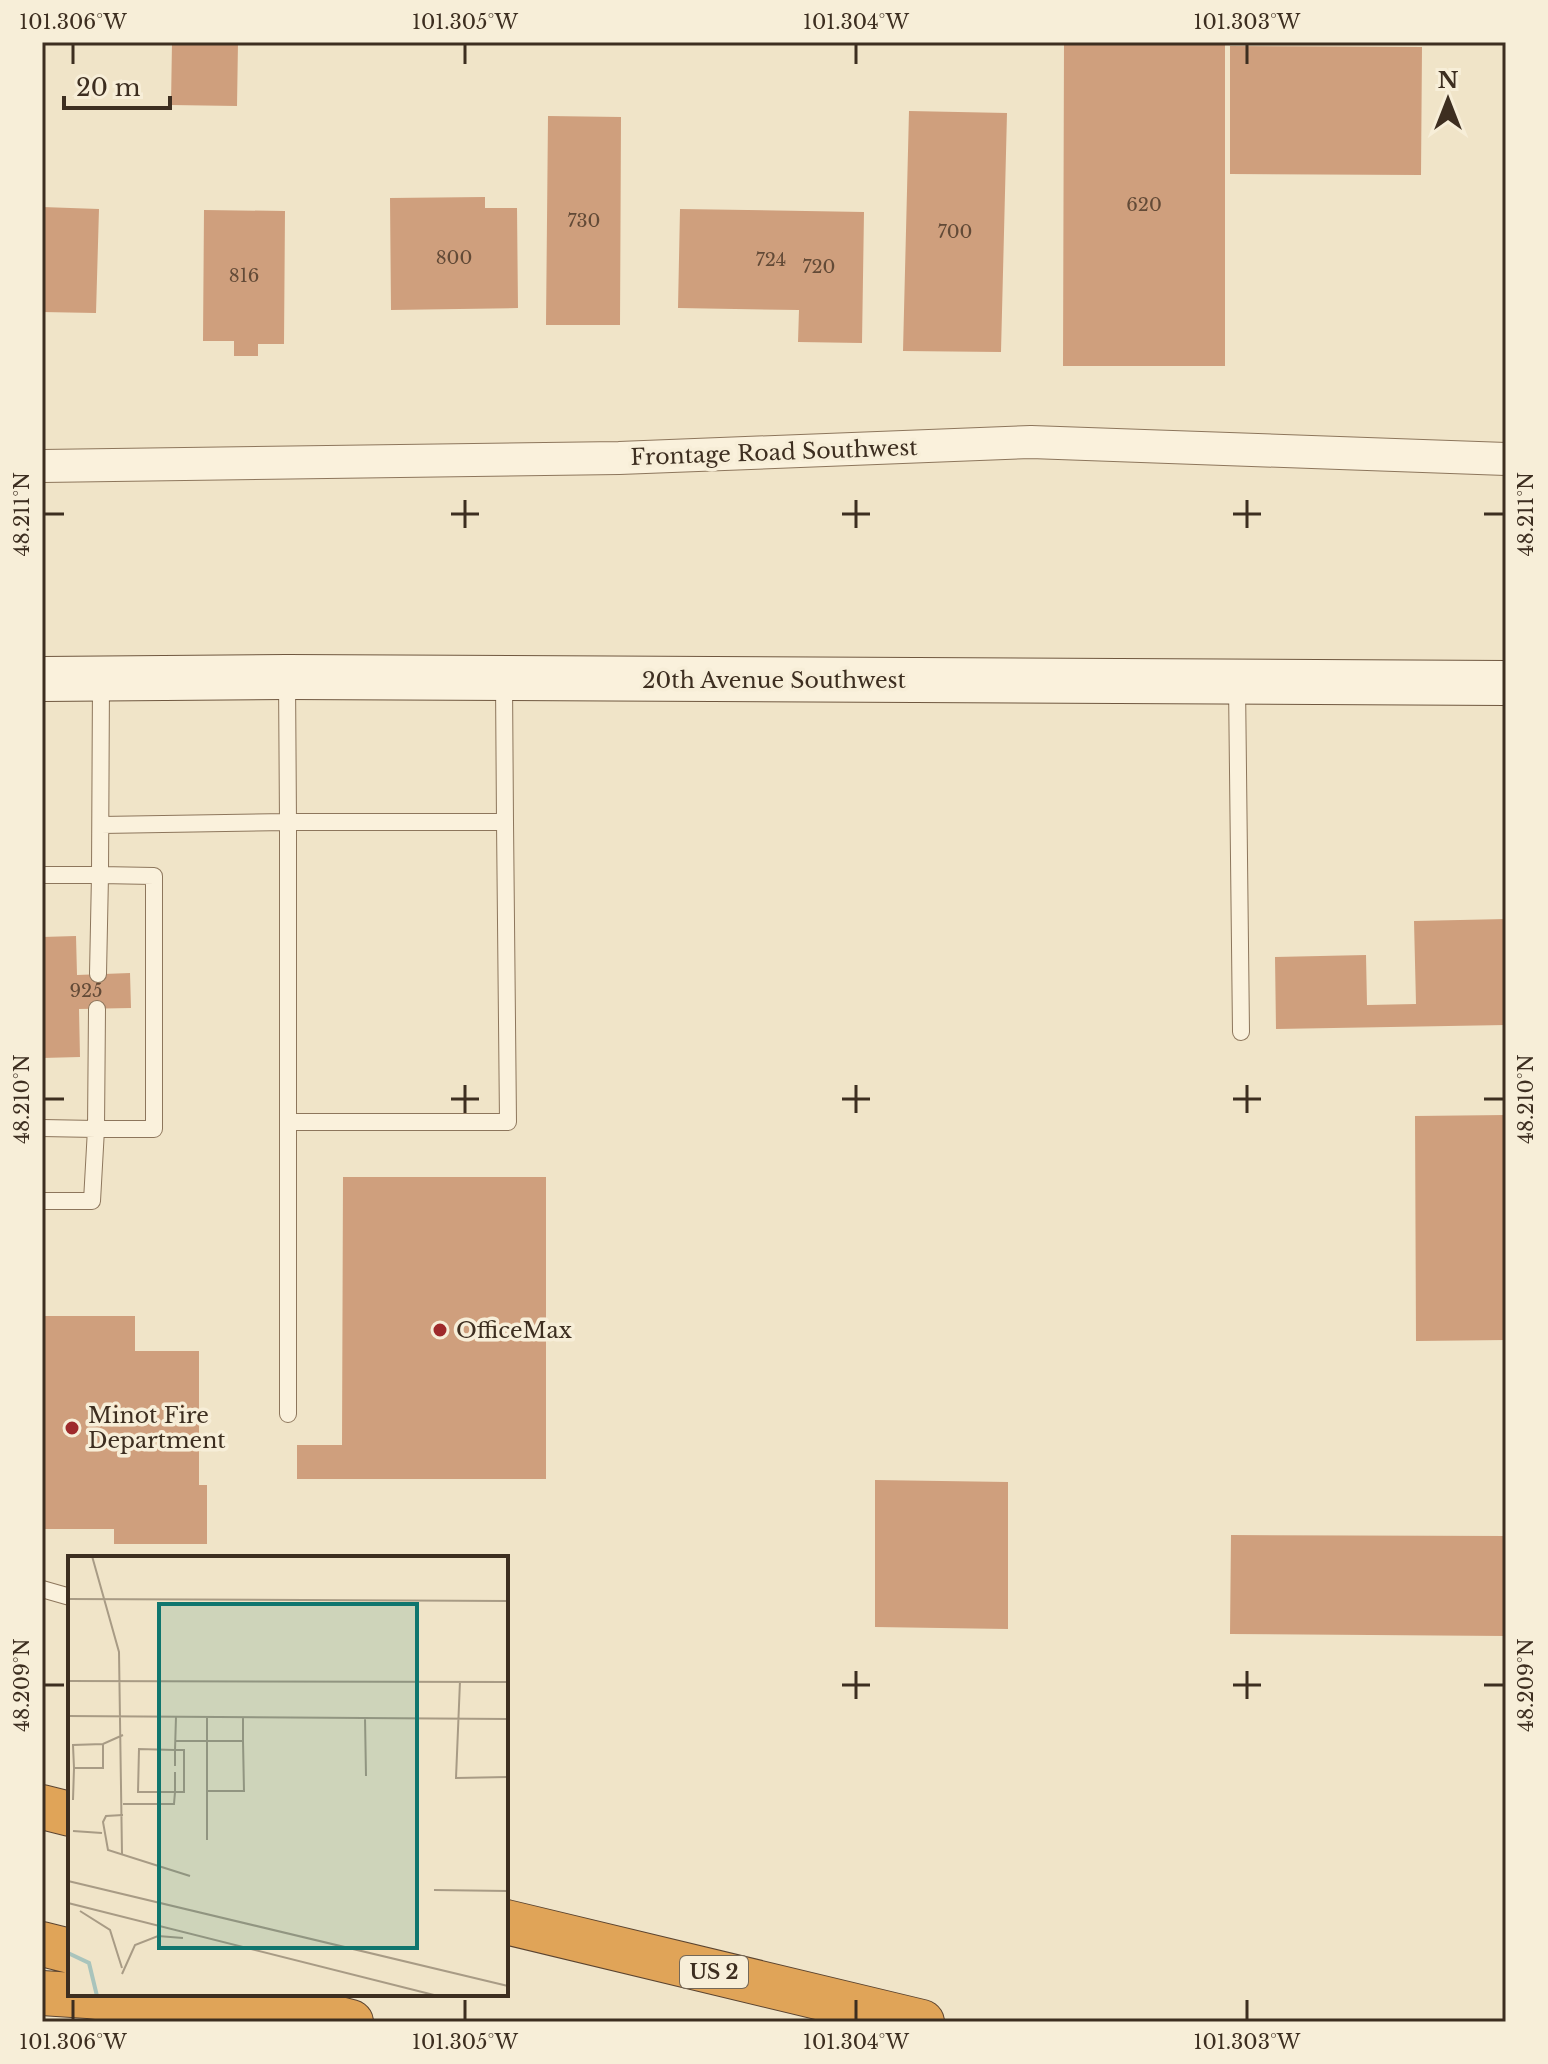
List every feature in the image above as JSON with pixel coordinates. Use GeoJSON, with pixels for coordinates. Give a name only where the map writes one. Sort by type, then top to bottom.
{"type":"FeatureCollection","features":[{"type":"Feature","properties":{"kind":"highway"},"geometry":{"type":"LineString","coordinates":[[42,1807],[68,1814]]}},
{"type":"Feature","properties":{"kind":"highway","name":"US 2"},"geometry":{"type":"LineString","coordinates":[[508,1922],[922,2022]]}},
{"type":"Feature","properties":{"kind":"highway"},"geometry":{"type":"LineString","coordinates":[[42,1944],[68,1950]]}},
{"type":"Feature","properties":{"kind":"highway"},"geometry":{"type":"LineString","coordinates":[[42,1993],[68,1995]]}},
{"type":"Feature","properties":{"kind":"highway"},"geometry":{"type":"LineString","coordinates":[[88,1996],[292,2022]]}},
{"type":"Feature","properties":{"kind":"highway"},"geometry":{"type":"LineString","coordinates":[[248,1996],[351,2022]]}},
{"type":"Feature","properties":{"kind":"street","name":"Frontage Road Southwest"},"geometry":{"type":"LineString","coordinates":[[42,466],[619,458],[1031,442],[1506,459]]}},
{"type":"Feature","properties":{"kind":"street","name":"20th Avenue Southwest"},"geometry":{"type":"LineString","coordinates":[[42,679],[287,677],[1506,683]]}},
{"type":"Feature","properties":{"kind":"lane"},"geometry":{"type":"LineString","coordinates":[[287,677],[288,1414]]}},
{"type":"Feature","properties":{"kind":"lane"},"geometry":{"type":"LineString","coordinates":[[290,1122],[508,1122],[504,679]]}},
{"type":"Feature","properties":{"kind":"lane"},"geometry":{"type":"LineString","coordinates":[[98,974],[101,680]]}},
{"type":"Feature","properties":{"kind":"lane"},"geometry":{"type":"LineString","coordinates":[[1237,682],[1241,1032]]}},
{"type":"Feature","properties":{"kind":"lane"},"geometry":{"type":"LineString","coordinates":[[101,825],[505,822]]}},
{"type":"Feature","properties":{"kind":"lane"},"geometry":{"type":"LineString","coordinates":[[42,875],[154,876],[154,1129],[42,1128]]}},
{"type":"Feature","properties":{"kind":"lane"},"geometry":{"type":"LineString","coordinates":[[42,1201],[92,1201],[97,1009]]}},
{"type":"Feature","properties":{"kind":"lane"},"geometry":{"type":"LineString","coordinates":[[42,1589],[68,1596]]}},
{"type":"Feature","properties":{"kind":"building"},"geometry":{"type":"Polygon","coordinates":[[[172,42],[238,42],[237,106],[171,105],[172,42]]]}},
{"type":"Feature","properties":{"kind":"building"},"geometry":{"type":"Polygon","coordinates":[[[1064,43],[1225,44],[1225,366],[1063,366],[1064,43]]]}},
{"type":"Feature","properties":{"kind":"building"},"geometry":{"type":"Polygon","coordinates":[[[1230,46],[1422,47],[1421,175],[1230,174],[1230,46]]]}},
{"type":"Feature","properties":{"kind":"building"},"geometry":{"type":"Polygon","coordinates":[[[909,111],[1007,113],[1001,352],[903,351],[909,111]]]}},
{"type":"Feature","properties":{"kind":"building"},"geometry":{"type":"Polygon","coordinates":[[[548,116],[621,117],[620,325],[546,325],[548,116]]]}},
{"type":"Feature","properties":{"kind":"building"},"geometry":{"type":"Polygon","coordinates":[[[485,197],[485,208],[517,208],[518,308],[391,310],[390,198],[485,197]]]}},
{"type":"Feature","properties":{"kind":"building"},"geometry":{"type":"Polygon","coordinates":[[[42,207],[99,209],[96,313],[42,312],[42,207]]]}},
{"type":"Feature","properties":{"kind":"building"},"geometry":{"type":"Polygon","coordinates":[[[680,209],[864,212],[862,343],[798,342],[799,310],[678,308],[680,209]]]}},
{"type":"Feature","properties":{"kind":"building"},"geometry":{"type":"Polygon","coordinates":[[[204,210],[285,211],[284,344],[258,344],[258,356],[234,356],[234,341],[203,341],[204,210]]]}},
{"type":"Feature","properties":{"kind":"building"},"geometry":{"type":"Polygon","coordinates":[[[1506,919],[1506,1025],[1276,1029],[1275,957],[1366,955],[1367,1005],[1416,1004],[1414,921],[1506,919]]]}},
{"type":"Feature","properties":{"kind":"building"},"geometry":{"type":"Polygon","coordinates":[[[76,936],[77,975],[130,973],[131,1008],[79,1009],[80,1057],[42,1058],[42,937],[76,936]]]}},
{"type":"Feature","properties":{"kind":"building"},"geometry":{"type":"Polygon","coordinates":[[[1506,1115],[1506,1340],[1416,1341],[1415,1116],[1506,1115]]]}},
{"type":"Feature","properties":{"kind":"building"},"geometry":{"type":"Polygon","coordinates":[[[343,1177],[546,1177],[546,1479],[297,1479],[297,1445],[342,1445],[343,1177]]]}},
{"type":"Feature","properties":{"kind":"building"},"geometry":{"type":"Polygon","coordinates":[[[42,1316],[135,1316],[135,1351],[199,1351],[199,1485],[207,1485],[207,1544],[114,1544],[114,1529],[42,1529],[42,1316]]]}},
{"type":"Feature","properties":{"kind":"building"},"geometry":{"type":"Polygon","coordinates":[[[875,1480],[1008,1482],[1008,1629],[875,1627],[875,1480]]]}},
{"type":"Feature","properties":{"kind":"building"},"geometry":{"type":"Polygon","coordinates":[[[1231,1535],[1506,1536],[1506,1636],[1230,1634],[1231,1535]]]}},
{"type":"Feature","properties":{"kind":"place","name":"OfficeMax"},"geometry":{"type":"Point","coordinates":[440,1330]}},
{"type":"Feature","properties":{"kind":"place","name":"Minot Fire Department"},"geometry":{"type":"Point","coordinates":[72,1428]}}]}
